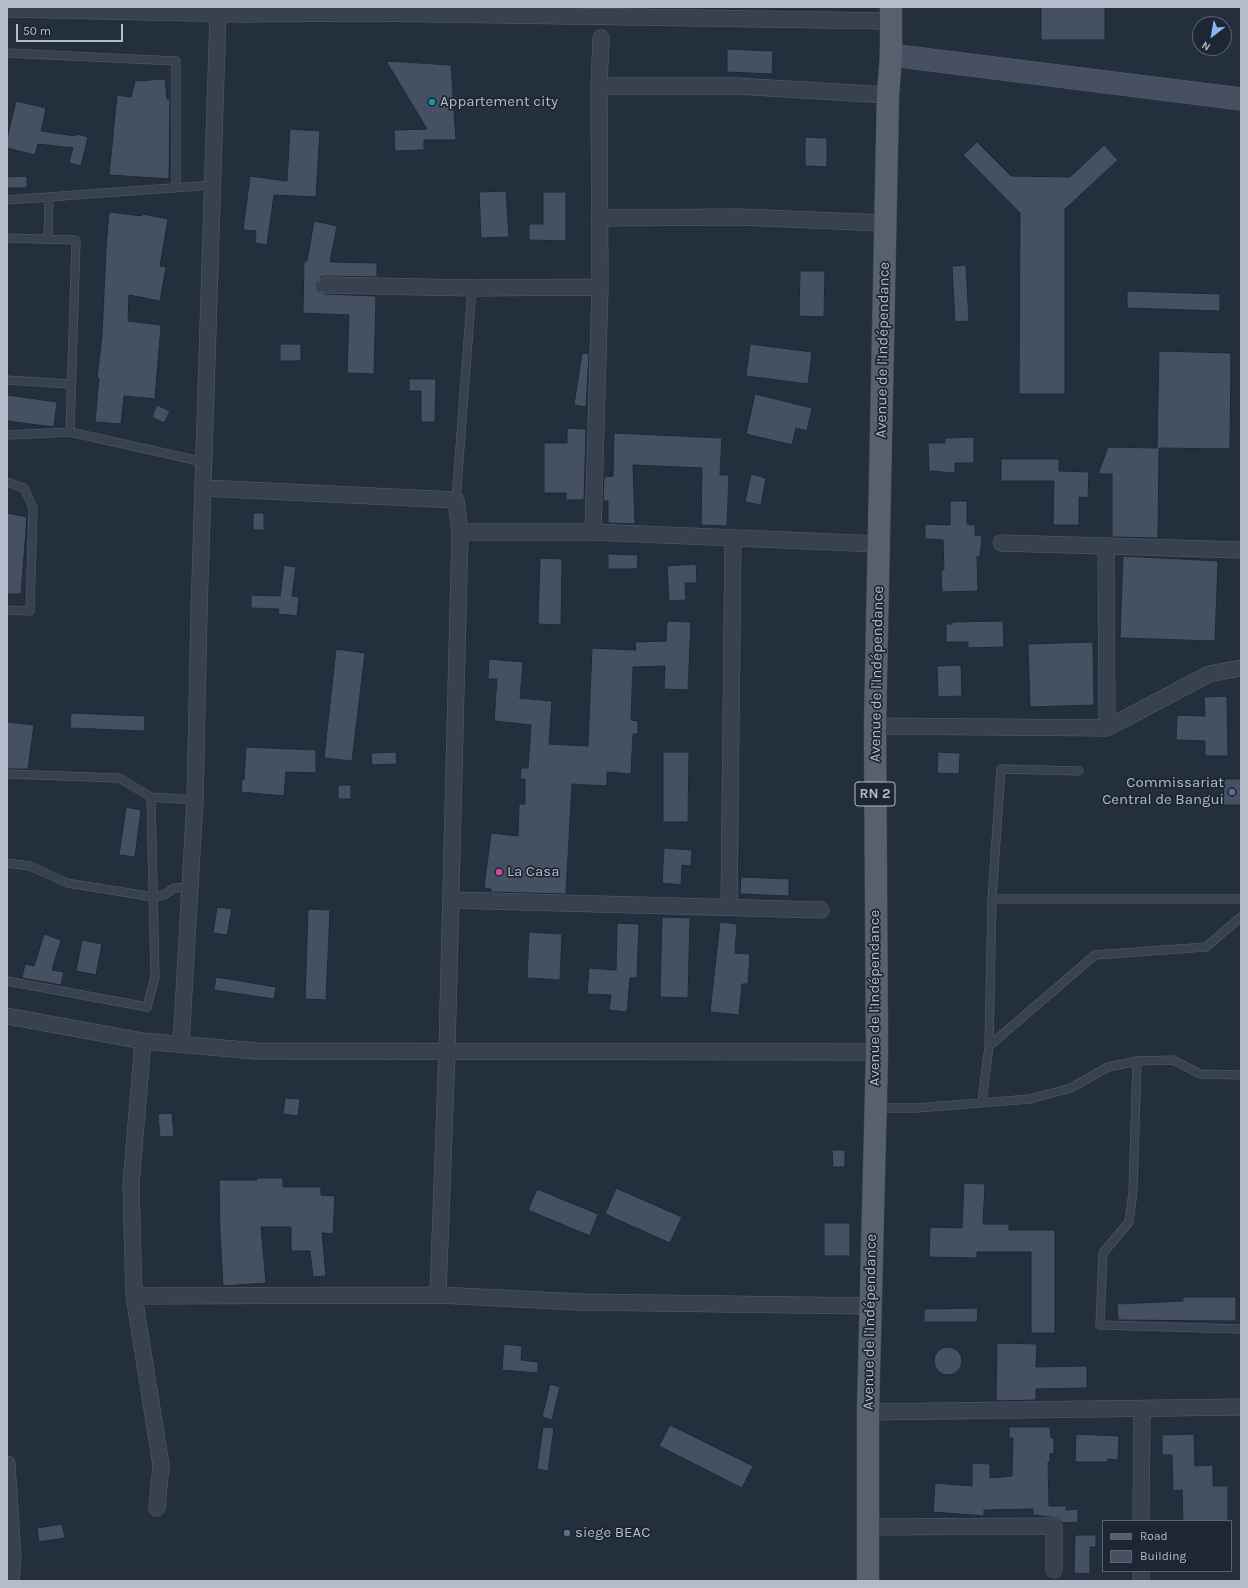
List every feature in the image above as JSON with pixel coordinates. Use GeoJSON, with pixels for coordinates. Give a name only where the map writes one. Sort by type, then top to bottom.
{"type":"FeatureCollection","features":[{"type":"Feature","properties":{"kind":"main road","name":"Avenue de l'Indépendance"},"geometry":{"type":"LineString","coordinates":[[868,1581],[868,1412],[877,1052],[874,726],[880,544],[888,95],[891,55],[890,14]]}},
{"type":"Feature","properties":{"kind":"street"},"geometry":{"type":"LineString","coordinates":[[7,9],[33,8],[218,14],[242,10],[890,14]]}},
{"type":"Feature","properties":{"kind":"street"},"geometry":{"type":"LineString","coordinates":[[181,1044],[195,800],[218,14]]}},
{"type":"Feature","properties":{"kind":"street"},"geometry":{"type":"LineString","coordinates":[[593,532],[600,287],[599,86],[601,38]]}},
{"type":"Feature","properties":{"kind":"street"},"geometry":{"type":"LineString","coordinates":[[891,55],[1241,99]]}},
{"type":"Feature","properties":{"kind":"street"},"geometry":{"type":"LineString","coordinates":[[599,86],[736,86],[888,95]]}},
{"type":"Feature","properties":{"kind":"street"},"geometry":{"type":"LineString","coordinates":[[599,218],[738,216],[886,223]]}},
{"type":"Feature","properties":{"kind":"street"},"geometry":{"type":"LineString","coordinates":[[326,285],[472,288],[600,287]]}},
{"type":"Feature","properties":{"kind":"street"},"geometry":{"type":"LineString","coordinates":[[204,488],[456,500],[460,532],[447,1050],[438,1295]]}},
{"type":"Feature","properties":{"kind":"street"},"geometry":{"type":"LineString","coordinates":[[460,532],[593,532],[880,544]]}},
{"type":"Feature","properties":{"kind":"street"},"geometry":{"type":"LineString","coordinates":[[729,907],[733,539]]}},
{"type":"Feature","properties":{"kind":"street"},"geometry":{"type":"LineString","coordinates":[[1001,542],[1241,550]]}},
{"type":"Feature","properties":{"kind":"street"},"geometry":{"type":"LineString","coordinates":[[1106,546],[1107,728]]}},
{"type":"Feature","properties":{"kind":"street"},"geometry":{"type":"LineString","coordinates":[[874,726],[1107,728],[1209,674],[1241,668]]}},
{"type":"Feature","properties":{"kind":"street"},"geometry":{"type":"LineString","coordinates":[[451,900],[821,910]]}},
{"type":"Feature","properties":{"kind":"street"},"geometry":{"type":"LineString","coordinates":[[7,1016],[143,1041],[256,1051],[447,1050],[877,1052]]}},
{"type":"Feature","properties":{"kind":"street"},"geometry":{"type":"LineString","coordinates":[[143,1041],[131,1184],[134,1296],[161,1464],[157,1508]]}},
{"type":"Feature","properties":{"kind":"street"},"geometry":{"type":"LineString","coordinates":[[134,1296],[438,1295],[580,1302],[870,1306]]}},
{"type":"Feature","properties":{"kind":"street"},"geometry":{"type":"LineString","coordinates":[[868,1412],[1241,1407]]}},
{"type":"Feature","properties":{"kind":"street"},"geometry":{"type":"LineString","coordinates":[[1141,1520],[1142,1409]]}},
{"type":"Feature","properties":{"kind":"street"},"geometry":{"type":"LineString","coordinates":[[7,1464],[13,1559],[11,1581]]}},
{"type":"Feature","properties":{"kind":"street"},"geometry":{"type":"LineString","coordinates":[[868,1527],[1054,1526],[1054,1570]]}},
{"type":"Feature","properties":{"kind":"lane"},"geometry":{"type":"LineString","coordinates":[[7,53],[176,61],[176,188]]}},
{"type":"Feature","properties":{"kind":"lane"},"geometry":{"type":"LineString","coordinates":[[7,200],[213,185]]}},
{"type":"Feature","properties":{"kind":"lane"},"geometry":{"type":"LineString","coordinates":[[48,239],[49,197]]}},
{"type":"Feature","properties":{"kind":"lane"},"geometry":{"type":"LineString","coordinates":[[7,238],[76,240],[70,432]]}},
{"type":"Feature","properties":{"kind":"lane"},"geometry":{"type":"LineString","coordinates":[[456,500],[472,288]]}},
{"type":"Feature","properties":{"kind":"lane"},"geometry":{"type":"LineString","coordinates":[[7,380],[71,384]]}},
{"type":"Feature","properties":{"kind":"lane"},"geometry":{"type":"LineString","coordinates":[[7,435],[70,432],[204,462]]}},
{"type":"Feature","properties":{"kind":"lane"},"geometry":{"type":"LineString","coordinates":[[7,482],[24,488],[33,508],[30,611],[7,610]]}},
{"type":"Feature","properties":{"kind":"lane"},"geometry":{"type":"LineString","coordinates":[[982,1102],[989,1046],[992,898],[1001,769],[1079,771]]}},
{"type":"Feature","properties":{"kind":"lane"},"geometry":{"type":"LineString","coordinates":[[7,774],[119,778],[151,796],[195,800]]}},
{"type":"Feature","properties":{"kind":"lane"},"geometry":{"type":"LineString","coordinates":[[7,981],[147,1007],[155,977],[151,796]]}},
{"type":"Feature","properties":{"kind":"lane"},"geometry":{"type":"LineString","coordinates":[[7,863],[30,866],[66,883],[154,897],[164,895],[174,888],[191,887]]}},
{"type":"Feature","properties":{"kind":"lane"},"geometry":{"type":"LineString","coordinates":[[992,898],[1241,899]]}},
{"type":"Feature","properties":{"kind":"lane"},"geometry":{"type":"LineString","coordinates":[[989,1046],[1095,955],[1206,947],[1241,917]]}},
{"type":"Feature","properties":{"kind":"lane"},"geometry":{"type":"LineString","coordinates":[[875,1108],[916,1108],[1030,1099],[1071,1088],[1108,1067],[1137,1061],[1173,1060],[1200,1074],[1241,1075]]}},
{"type":"Feature","properties":{"kind":"lane"},"geometry":{"type":"LineString","coordinates":[[1137,1061],[1133,1192],[1129,1222],[1103,1252],[1100,1325],[1241,1329]]}},
{"type":"Feature","properties":{"kind":"building"},"geometry":{"type":"Polygon","coordinates":[[[1041,7],[1105,7],[1105,40],[1041,40],[1041,7]]]}},
{"type":"Feature","properties":{"kind":"building"},"geometry":{"type":"Polygon","coordinates":[[[727,49],[773,51],[772,74],[727,72],[727,49]]]}},
{"type":"Feature","properties":{"kind":"building","name":"Appartement city"},"geometry":{"type":"Polygon","coordinates":[[[386,61],[451,65],[456,140],[424,140],[424,150],[395,151],[394,130],[427,129],[386,61]]]}},
{"type":"Feature","properties":{"kind":"building"},"geometry":{"type":"Polygon","coordinates":[[[165,79],[167,99],[170,99],[169,179],[109,175],[117,95],[131,97],[135,81],[165,79]]]}},
{"type":"Feature","properties":{"kind":"building"},"geometry":{"type":"Polygon","coordinates":[[[16,101],[46,108],[41,131],[76,136],[76,134],[88,137],[81,166],[69,163],[73,148],[38,144],[35,155],[7,148],[7,139],[16,101]]]}},
{"type":"Feature","properties":{"kind":"building"},"geometry":{"type":"Polygon","coordinates":[[[290,129],[320,131],[316,197],[274,195],[267,245],[255,243],[256,231],[243,230],[250,176],[287,181],[290,129]]]}},
{"type":"Feature","properties":{"kind":"building"},"geometry":{"type":"Polygon","coordinates":[[[805,137],[827,138],[827,167],[805,166],[805,137]]]}},
{"type":"Feature","properties":{"kind":"building"},"geometry":{"type":"Polygon","coordinates":[[[977,142],[1011,176],[1070,177],[1104,145],[1118,160],[1065,209],[1065,394],[1019,394],[1020,213],[963,155],[977,142]]]}},
{"type":"Feature","properties":{"kind":"building"},"geometry":{"type":"Polygon","coordinates":[[[27,176],[27,188],[7,188],[7,177],[27,176]]]}},
{"type":"Feature","properties":{"kind":"building"},"geometry":{"type":"Polygon","coordinates":[[[506,191],[509,237],[481,238],[479,192],[506,191]]]}},
{"type":"Feature","properties":{"kind":"building"},"geometry":{"type":"Polygon","coordinates":[[[543,192],[566,192],[566,241],[529,240],[529,224],[543,224],[543,192]]]}},
{"type":"Feature","properties":{"kind":"building"},"geometry":{"type":"Polygon","coordinates":[[[109,212],[142,216],[142,214],[168,219],[160,266],[166,267],[160,301],[129,295],[128,321],[161,325],[155,399],[124,396],[121,424],[95,422],[99,378],[97,378],[102,336],[109,212]]]}},
{"type":"Feature","properties":{"kind":"building"},"geometry":{"type":"Polygon","coordinates":[[[314,221],[337,226],[330,262],[377,263],[377,277],[326,276],[321,277],[317,284],[318,290],[325,294],[376,296],[374,374],[347,373],[349,315],[303,313],[304,261],[307,261],[314,221]]]}},
{"type":"Feature","properties":{"kind":"building"},"geometry":{"type":"Polygon","coordinates":[[[966,265],[969,321],[955,322],[952,266],[966,265]]]}},
{"type":"Feature","properties":{"kind":"building"},"geometry":{"type":"Polygon","coordinates":[[[800,271],[825,271],[824,317],[799,316],[800,271]]]}},
{"type":"Feature","properties":{"kind":"building"},"geometry":{"type":"Polygon","coordinates":[[[1127,291],[1220,294],[1220,311],[1127,308],[1127,291]]]}},
{"type":"Feature","properties":{"kind":"building"},"geometry":{"type":"Polygon","coordinates":[[[280,344],[301,344],[301,361],[280,361],[280,344]]]}},
{"type":"Feature","properties":{"kind":"building"},"geometry":{"type":"Polygon","coordinates":[[[750,344],[812,352],[808,384],[746,376],[750,344]]]}},
{"type":"Feature","properties":{"kind":"building"},"geometry":{"type":"Polygon","coordinates":[[[1159,351],[1231,353],[1230,449],[1159,448],[1158,538],[1112,537],[1112,474],[1098,474],[1108,447],[1157,448],[1159,351]]]}},
{"type":"Feature","properties":{"kind":"building"},"geometry":{"type":"Polygon","coordinates":[[[582,353],[589,354],[586,407],[574,405],[582,353]]]}},
{"type":"Feature","properties":{"kind":"building"},"geometry":{"type":"Polygon","coordinates":[[[409,379],[436,379],[435,422],[421,422],[421,391],[409,391],[409,379]]]}},
{"type":"Feature","properties":{"kind":"building"},"geometry":{"type":"Polygon","coordinates":[[[755,394],[812,408],[807,431],[796,428],[792,445],[746,434],[755,394]]]}},
{"type":"Feature","properties":{"kind":"building"},"geometry":{"type":"Polygon","coordinates":[[[7,395],[57,402],[54,427],[7,421],[7,395]]]}},
{"type":"Feature","properties":{"kind":"building"},"geometry":{"type":"Polygon","coordinates":[[[157,405],[170,411],[164,423],[152,417],[157,405]]]}},
{"type":"Feature","properties":{"kind":"building"},"geometry":{"type":"Polygon","coordinates":[[[567,428],[586,429],[584,500],[566,500],[566,493],[544,493],[544,443],[567,443],[567,428]]]}},
{"type":"Feature","properties":{"kind":"building"},"geometry":{"type":"Polygon","coordinates":[[[614,433],[722,438],[720,475],[729,475],[727,526],[701,525],[702,468],[633,465],[635,524],[608,523],[608,501],[603,501],[604,477],[613,476],[614,433]]]}},
{"type":"Feature","properties":{"kind":"building"},"geometry":{"type":"Polygon","coordinates":[[[974,437],[974,463],[955,463],[955,473],[929,471],[928,443],[945,443],[945,438],[974,437]]]}},
{"type":"Feature","properties":{"kind":"building"},"geometry":{"type":"Polygon","coordinates":[[[1001,459],[1059,459],[1059,471],[1089,472],[1088,498],[1079,497],[1079,525],[1053,525],[1054,481],[1001,481],[1001,459]]]}},
{"type":"Feature","properties":{"kind":"building"},"geometry":{"type":"Polygon","coordinates":[[[751,474],[766,478],[761,505],[745,502],[751,474]]]}},
{"type":"Feature","properties":{"kind":"building"},"geometry":{"type":"Polygon","coordinates":[[[950,501],[967,501],[967,524],[975,525],[975,535],[982,536],[980,557],[977,557],[978,591],[942,592],[941,570],[944,570],[943,540],[925,539],[925,524],[950,525],[950,501]]]}},
{"type":"Feature","properties":{"kind":"building"},"geometry":{"type":"Polygon","coordinates":[[[7,513],[27,517],[21,594],[7,594],[7,513]]]}},
{"type":"Feature","properties":{"kind":"building"},"geometry":{"type":"Polygon","coordinates":[[[253,513],[264,513],[264,530],[253,530],[253,513]]]}},
{"type":"Feature","properties":{"kind":"building"},"geometry":{"type":"Polygon","coordinates":[[[608,554],[638,555],[637,569],[608,569],[608,554]]]}},
{"type":"Feature","properties":{"kind":"building"},"geometry":{"type":"Polygon","coordinates":[[[1123,556],[1218,561],[1215,641],[1120,638],[1123,556]]]}},
{"type":"Feature","properties":{"kind":"building"},"geometry":{"type":"Polygon","coordinates":[[[540,558],[562,559],[561,625],[538,624],[540,558]]]}},
{"type":"Feature","properties":{"kind":"building"},"geometry":{"type":"Polygon","coordinates":[[[696,564],[697,583],[685,583],[686,600],[669,601],[667,566],[696,564]]]}},
{"type":"Feature","properties":{"kind":"building"},"geometry":{"type":"Polygon","coordinates":[[[284,565],[296,567],[292,596],[299,597],[297,616],[278,614],[279,609],[251,608],[251,595],[280,596],[284,565]]]}},
{"type":"Feature","properties":{"kind":"building"},"geometry":{"type":"Polygon","coordinates":[[[667,621],[691,622],[688,690],[664,689],[665,666],[633,667],[631,720],[638,721],[638,734],[633,734],[631,774],[607,772],[607,786],[572,784],[566,894],[491,892],[491,889],[484,888],[491,833],[518,836],[519,804],[525,804],[525,779],[520,779],[521,768],[528,768],[531,725],[494,721],[497,679],[488,679],[489,659],[523,662],[520,698],[552,701],[549,744],[588,746],[592,648],[636,650],[635,642],[666,641],[667,621]]]}},
{"type":"Feature","properties":{"kind":"building"},"geometry":{"type":"Polygon","coordinates":[[[1003,621],[1004,647],[968,648],[968,642],[946,642],[946,624],[952,624],[952,622],[1003,621]]]}},
{"type":"Feature","properties":{"kind":"building"},"geometry":{"type":"Polygon","coordinates":[[[1093,642],[1094,705],[1030,707],[1028,644],[1093,642]]]}},
{"type":"Feature","properties":{"kind":"building"},"geometry":{"type":"Polygon","coordinates":[[[336,649],[365,653],[352,761],[324,758],[336,649]]]}},
{"type":"Feature","properties":{"kind":"building"},"geometry":{"type":"Polygon","coordinates":[[[961,665],[962,696],[938,697],[937,666],[961,665]]]}},
{"type":"Feature","properties":{"kind":"building"},"geometry":{"type":"Polygon","coordinates":[[[1227,696],[1228,756],[1205,756],[1205,741],[1176,740],[1177,715],[1205,716],[1204,697],[1227,696]]]}},
{"type":"Feature","properties":{"kind":"building"},"geometry":{"type":"Polygon","coordinates":[[[71,713],[145,716],[144,731],[70,728],[71,713]]]}},
{"type":"Feature","properties":{"kind":"building"},"geometry":{"type":"Polygon","coordinates":[[[7,722],[34,725],[28,769],[7,769],[7,722]]]}},
{"type":"Feature","properties":{"kind":"building"},"geometry":{"type":"Polygon","coordinates":[[[246,747],[316,750],[316,773],[286,772],[284,796],[241,792],[242,779],[244,780],[246,747]]]}},
{"type":"Feature","properties":{"kind":"building"},"geometry":{"type":"Polygon","coordinates":[[[396,752],[397,764],[372,765],[371,753],[396,752]]]}},
{"type":"Feature","properties":{"kind":"building"},"geometry":{"type":"Polygon","coordinates":[[[663,752],[689,752],[688,822],[663,822],[663,752]]]}},
{"type":"Feature","properties":{"kind":"building"},"geometry":{"type":"Polygon","coordinates":[[[938,752],[960,753],[959,774],[937,773],[938,752]]]}},
{"type":"Feature","properties":{"kind":"building","name":"Commissariat Central de Bangui"},"geometry":{"type":"Polygon","coordinates":[[[1224,779],[1241,779],[1241,805],[1223,805],[1224,779]]]}},
{"type":"Feature","properties":{"kind":"building"},"geometry":{"type":"Polygon","coordinates":[[[338,785],[351,785],[351,799],[338,799],[338,785]]]}},
{"type":"Feature","properties":{"kind":"building"},"geometry":{"type":"Polygon","coordinates":[[[126,807],[141,810],[135,857],[119,855],[126,807]]]}},
{"type":"Feature","properties":{"kind":"building"},"geometry":{"type":"Polygon","coordinates":[[[664,848],[692,850],[691,866],[682,865],[681,885],[662,883],[664,848]]]}},
{"type":"Feature","properties":{"kind":"building"},"geometry":{"type":"Polygon","coordinates":[[[741,877],[789,879],[789,896],[740,894],[741,877]]]}},
{"type":"Feature","properties":{"kind":"building"},"geometry":{"type":"Polygon","coordinates":[[[217,907],[232,909],[227,935],[213,933],[217,907]]]}},
{"type":"Feature","properties":{"kind":"building"},"geometry":{"type":"Polygon","coordinates":[[[308,909],[330,910],[326,1000],[305,999],[308,909]]]}},
{"type":"Feature","properties":{"kind":"building"},"geometry":{"type":"Polygon","coordinates":[[[662,917],[690,918],[688,998],[660,997],[662,917]]]}},
{"type":"Feature","properties":{"kind":"building"},"geometry":{"type":"Polygon","coordinates":[[[720,922],[737,924],[735,953],[750,954],[748,984],[742,984],[739,1015],[710,1012],[720,922]]]}},
{"type":"Feature","properties":{"kind":"building"},"geometry":{"type":"Polygon","coordinates":[[[617,923],[639,924],[637,978],[630,978],[627,1012],[609,1010],[611,995],[587,994],[589,968],[616,970],[617,923]]]}},
{"type":"Feature","properties":{"kind":"building"},"geometry":{"type":"Polygon","coordinates":[[[529,932],[562,934],[560,980],[527,978],[529,932]]]}},
{"type":"Feature","properties":{"kind":"building"},"geometry":{"type":"Polygon","coordinates":[[[44,934],[61,940],[52,970],[64,972],[61,985],[22,978],[25,964],[34,966],[44,934]]]}},
{"type":"Feature","properties":{"kind":"building"},"geometry":{"type":"Polygon","coordinates":[[[82,940],[102,944],[96,975],[76,971],[82,940]]]}},
{"type":"Feature","properties":{"kind":"building"},"geometry":{"type":"Polygon","coordinates":[[[216,977],[276,987],[274,999],[214,990],[216,977]]]}},
{"type":"Feature","properties":{"kind":"building"},"geometry":{"type":"Polygon","coordinates":[[[285,1098],[300,1099],[298,1116],[283,1114],[285,1098]]]}},
{"type":"Feature","properties":{"kind":"building"},"geometry":{"type":"Polygon","coordinates":[[[172,1113],[174,1136],[160,1137],[158,1114],[172,1113]]]}},
{"type":"Feature","properties":{"kind":"building"},"geometry":{"type":"Polygon","coordinates":[[[832,1150],[845,1150],[845,1167],[833,1167],[832,1150]]]}},
{"type":"Feature","properties":{"kind":"building"},"geometry":{"type":"Polygon","coordinates":[[[257,1178],[283,1178],[283,1187],[321,1187],[321,1195],[335,1196],[333,1234],[322,1233],[326,1276],[313,1277],[310,1251],[291,1251],[291,1227],[261,1227],[266,1283],[223,1286],[219,1180],[257,1180],[257,1178]]]}},
{"type":"Feature","properties":{"kind":"building"},"geometry":{"type":"Polygon","coordinates":[[[964,1183],[985,1184],[983,1224],[1009,1224],[1009,1230],[1055,1230],[1055,1333],[1031,1333],[1031,1252],[977,1252],[977,1258],[929,1257],[930,1227],[962,1228],[964,1183]]]}},
{"type":"Feature","properties":{"kind":"building"},"geometry":{"type":"Polygon","coordinates":[[[616,1188],[682,1217],[670,1243],[605,1214],[616,1188]]]}},
{"type":"Feature","properties":{"kind":"building"},"geometry":{"type":"Polygon","coordinates":[[[537,1189],[598,1214],[590,1236],[528,1210],[537,1189]]]}},
{"type":"Feature","properties":{"kind":"building"},"geometry":{"type":"Polygon","coordinates":[[[824,1223],[850,1223],[850,1256],[824,1256],[824,1223]]]}},
{"type":"Feature","properties":{"kind":"building"},"geometry":{"type":"Polygon","coordinates":[[[1183,1297],[1236,1297],[1236,1321],[1118,1320],[1117,1304],[1183,1301],[1183,1297]]]}},
{"type":"Feature","properties":{"kind":"building"},"geometry":{"type":"Polygon","coordinates":[[[978,1308],[977,1322],[924,1322],[924,1309],[978,1308]]]}},
{"type":"Feature","properties":{"kind":"building"},"geometry":{"type":"Polygon","coordinates":[[[997,1343],[1037,1344],[1036,1367],[1087,1366],[1087,1388],[1036,1389],[1036,1400],[996,1401],[997,1343]]]}},
{"type":"Feature","properties":{"kind":"building"},"geometry":{"type":"Polygon","coordinates":[[[504,1344],[522,1346],[521,1360],[538,1362],[538,1373],[502,1370],[504,1344]]]}},
{"type":"Feature","properties":{"kind":"building"},"geometry":{"type":"Polygon","coordinates":[[[948,1347],[958,1351],[962,1361],[958,1371],[948,1375],[938,1371],[934,1361],[938,1351],[948,1347]]]}},
{"type":"Feature","properties":{"kind":"building"},"geometry":{"type":"Polygon","coordinates":[[[550,1384],[560,1387],[552,1420],[542,1417],[550,1384]]]}},
{"type":"Feature","properties":{"kind":"building"},"geometry":{"type":"Polygon","coordinates":[[[670,1425],[753,1466],[742,1488],[659,1446],[670,1425]]]}},
{"type":"Feature","properties":{"kind":"building"},"geometry":{"type":"Polygon","coordinates":[[[543,1427],[554,1428],[548,1471],[537,1469],[543,1427]]]}},
{"type":"Feature","properties":{"kind":"building"},"geometry":{"type":"Polygon","coordinates":[[[1009,1427],[1050,1427],[1051,1438],[1054,1438],[1054,1453],[1050,1454],[1050,1462],[1048,1462],[1049,1506],[1066,1506],[1066,1510],[1078,1509],[1078,1522],[1063,1523],[1058,1518],[1033,1515],[1033,1509],[984,1510],[984,1516],[933,1512],[935,1483],[972,1486],[972,1463],[990,1464],[990,1478],[1012,1476],[1013,1438],[1009,1438],[1009,1427]]]}},
{"type":"Feature","properties":{"kind":"building"},"geometry":{"type":"Polygon","coordinates":[[[1076,1434],[1119,1436],[1118,1460],[1108,1459],[1107,1462],[1075,1462],[1076,1434]]]}},
{"type":"Feature","properties":{"kind":"building"},"geometry":{"type":"Polygon","coordinates":[[[1194,1434],[1195,1466],[1213,1465],[1213,1486],[1228,1486],[1228,1520],[1183,1520],[1182,1490],[1173,1491],[1172,1455],[1162,1455],[1162,1435],[1194,1434]]]}},
{"type":"Feature","properties":{"kind":"building"},"geometry":{"type":"Polygon","coordinates":[[[62,1524],[65,1538],[39,1542],[37,1528],[62,1524]]]}},
{"type":"Feature","properties":{"kind":"building"},"geometry":{"type":"Polygon","coordinates":[[[1075,1535],[1096,1535],[1096,1547],[1090,1547],[1090,1574],[1074,1573],[1075,1535]]]}},
{"type":"Feature","properties":{"kind":"place","name":"Appartement city"},"geometry":{"type":"Point","coordinates":[432,102]}},
{"type":"Feature","properties":{"kind":"place","name":"Commissariat Central de Bangui"},"geometry":{"type":"Point","coordinates":[1232,792]}},
{"type":"Feature","properties":{"kind":"place","name":"La Casa"},"geometry":{"type":"Point","coordinates":[499,872]}},
{"type":"Feature","properties":{"kind":"place","name":"siege BEAC"},"geometry":{"type":"Point","coordinates":[567,1533]}}]}
